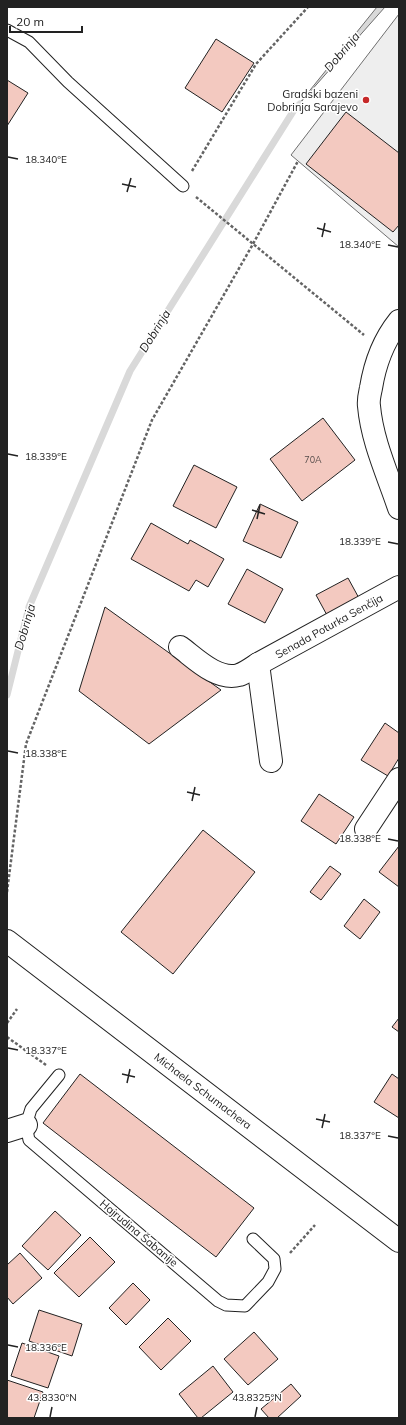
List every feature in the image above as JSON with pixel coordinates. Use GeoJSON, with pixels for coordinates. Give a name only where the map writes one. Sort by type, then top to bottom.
{"type":"FeatureCollection","features":[{"type":"Feature","properties":{"kind":"street"},"geometry":{"type":"LineString","coordinates":[[399,321],[391,331],[381,350],[373,372],[368,404],[373,434],[399,508]]}},
{"type":"Feature","properties":{"kind":"street","name":"Senada Poturka Senčija"},"geometry":{"type":"LineString","coordinates":[[180,647],[214,672],[226,676],[238,675],[399,587]]}},
{"type":"Feature","properties":{"kind":"street"},"geometry":{"type":"LineString","coordinates":[[258,664],[271,761]]}},
{"type":"Feature","properties":{"kind":"street"},"geometry":{"type":"LineString","coordinates":[[366,829],[399,779]]}},
{"type":"Feature","properties":{"kind":"street","name":"Michaela Schumachera"},"geometry":{"type":"LineString","coordinates":[[7,941],[399,1241]]}},
{"type":"Feature","properties":{"kind":"lane"},"geometry":{"type":"LineString","coordinates":[[7,30],[29,42],[68,82],[183,186]]}},
{"type":"Feature","properties":{"kind":"lane","name":"Hajrudina Šabanije"},"geometry":{"type":"LineString","coordinates":[[59,1075],[17,1128],[29,1140],[218,1301],[226,1305],[245,1306],[268,1282],[275,1269]]}},
{"type":"Feature","properties":{"kind":"lane"},"geometry":{"type":"LineString","coordinates":[[253,1239],[274,1259],[275,1269]]}},
{"type":"Feature","properties":{"kind":"path"},"geometry":{"type":"LineString","coordinates":[[308,7],[256,64],[183,186],[381,350]]}},
{"type":"Feature","properties":{"kind":"path"},"geometry":{"type":"LineString","coordinates":[[7,892],[26,744],[152,420],[253,244],[298,161]]}},
{"type":"Feature","properties":{"kind":"path"},"geometry":{"type":"LineString","coordinates":[[7,1023],[17,1009]]}},
{"type":"Feature","properties":{"kind":"path"},"geometry":{"type":"LineString","coordinates":[[7,1037],[59,1075]]}},
{"type":"Feature","properties":{"kind":"path"},"geometry":{"type":"LineString","coordinates":[[275,1269],[315,1225]]}},
{"type":"Feature","properties":{"kind":"shaded area","name":"Gradski bazeni Dobrinja Sarajevo"},"geometry":{"type":"Polygon","coordinates":[[[399,14],[399,247],[291,155],[399,14]]]}},
{"type":"Feature","properties":{"kind":"water","name":"Dobrinja"},"geometry":{"type":"Polygon","coordinates":[[[377,7],[385,7],[294,110],[377,7]]]}},
{"type":"Feature","properties":{"kind":"building"},"geometry":{"type":"Polygon","coordinates":[[[216,39],[254,63],[222,112],[185,88],[216,39]]]}},
{"type":"Feature","properties":{"kind":"building"},"geometry":{"type":"Polygon","coordinates":[[[7,80],[28,93],[7,126],[7,80]]]}},
{"type":"Feature","properties":{"kind":"building"},"geometry":{"type":"Polygon","coordinates":[[[346,112],[399,153],[399,225],[393,232],[306,164],[346,112]]]}},
{"type":"Feature","properties":{"kind":"building"},"geometry":{"type":"Polygon","coordinates":[[[323,418],[355,460],[302,501],[270,459],[323,418]]]}},
{"type":"Feature","properties":{"kind":"building"},"geometry":{"type":"Polygon","coordinates":[[[194,465],[237,487],[216,528],[173,506],[194,465]]]}},
{"type":"Feature","properties":{"kind":"building"},"geometry":{"type":"Polygon","coordinates":[[[260,504],[298,522],[281,558],[243,541],[260,504]]]}},
{"type":"Feature","properties":{"kind":"building"},"geometry":{"type":"Polygon","coordinates":[[[151,523],[188,544],[190,540],[224,559],[208,587],[196,580],[189,591],[131,559],[151,523]]]}},
{"type":"Feature","properties":{"kind":"building"},"geometry":{"type":"Polygon","coordinates":[[[247,569],[283,589],[265,623],[228,604],[247,569]]]}},
{"type":"Feature","properties":{"kind":"building"},"geometry":{"type":"Polygon","coordinates":[[[348,578],[360,600],[328,617],[316,595],[348,578]]]}},
{"type":"Feature","properties":{"kind":"building"},"geometry":{"type":"Polygon","coordinates":[[[105,607],[221,690],[149,744],[79,691],[105,607]]]}},
{"type":"Feature","properties":{"kind":"building"},"geometry":{"type":"Polygon","coordinates":[[[385,723],[399,733],[399,758],[388,776],[361,760],[385,723]]]}},
{"type":"Feature","properties":{"kind":"building"},"geometry":{"type":"Polygon","coordinates":[[[319,794],[354,817],[336,844],[301,821],[319,794]]]}},
{"type":"Feature","properties":{"kind":"building"},"geometry":{"type":"Polygon","coordinates":[[[203,830],[255,872],[173,974],[121,932],[203,830]]]}},
{"type":"Feature","properties":{"kind":"building"},"geometry":{"type":"Polygon","coordinates":[[[399,846],[399,887],[379,872],[399,846]]]}},
{"type":"Feature","properties":{"kind":"building"},"geometry":{"type":"Polygon","coordinates":[[[330,866],[341,874],[321,900],[310,892],[330,866]]]}},
{"type":"Feature","properties":{"kind":"building"},"geometry":{"type":"Polygon","coordinates":[[[364,899],[380,912],[360,939],[344,926],[364,899]]]}},
{"type":"Feature","properties":{"kind":"building"},"geometry":{"type":"Polygon","coordinates":[[[399,1018],[399,1032],[392,1027],[399,1018]]]}},
{"type":"Feature","properties":{"kind":"building"},"geometry":{"type":"Polygon","coordinates":[[[80,1074],[254,1208],[216,1257],[43,1123],[80,1074]]]}},
{"type":"Feature","properties":{"kind":"building"},"geometry":{"type":"Polygon","coordinates":[[[392,1074],[399,1079],[399,1118],[374,1102],[392,1074]]]}},
{"type":"Feature","properties":{"kind":"building"},"geometry":{"type":"Polygon","coordinates":[[[55,1211],[81,1235],[48,1270],[22,1246],[55,1211]]]}},
{"type":"Feature","properties":{"kind":"building"},"geometry":{"type":"Polygon","coordinates":[[[90,1237],[115,1262],[79,1297],[54,1273],[90,1237]]]}},
{"type":"Feature","properties":{"kind":"building"},"geometry":{"type":"Polygon","coordinates":[[[20,1253],[42,1278],[13,1304],[7,1297],[7,1265],[20,1253]]]}},
{"type":"Feature","properties":{"kind":"building"},"geometry":{"type":"Polygon","coordinates":[[[133,1283],[150,1300],[126,1325],[109,1308],[133,1283]]]}},
{"type":"Feature","properties":{"kind":"building"},"geometry":{"type":"Polygon","coordinates":[[[39,1310],[82,1324],[72,1356],[29,1341],[39,1310]]]}},
{"type":"Feature","properties":{"kind":"building"},"geometry":{"type":"Polygon","coordinates":[[[168,1318],[191,1341],[161,1370],[139,1347],[168,1318]]]}},
{"type":"Feature","properties":{"kind":"building"},"geometry":{"type":"Polygon","coordinates":[[[254,1332],[278,1359],[248,1385],[224,1359],[254,1332]]]}},
{"type":"Feature","properties":{"kind":"building"},"geometry":{"type":"Polygon","coordinates":[[[22,1343],[59,1356],[48,1388],[11,1376],[22,1343]]]}},
{"type":"Feature","properties":{"kind":"building"},"geometry":{"type":"Polygon","coordinates":[[[213,1366],[233,1392],[201,1418],[198,1418],[179,1394],[213,1366]]]}},
{"type":"Feature","properties":{"kind":"building"},"geometry":{"type":"Polygon","coordinates":[[[7,1380],[43,1392],[34,1418],[7,1418],[7,1380]]]}},
{"type":"Feature","properties":{"kind":"building"},"geometry":{"type":"Polygon","coordinates":[[[291,1384],[301,1396],[277,1418],[269,1418],[261,1409],[291,1384]]]}},
{"type":"Feature","properties":{"kind":"waterway","name":"Dobrinja"},"geometry":{"type":"LineString","coordinates":[[7,695],[29,607],[130,371],[294,110],[300,104]]}},
{"type":"Feature","properties":{"kind":"place","name":"Gradski bazeni Dobrinja Sarajevo"},"geometry":{"type":"Point","coordinates":[366,100]}}]}
